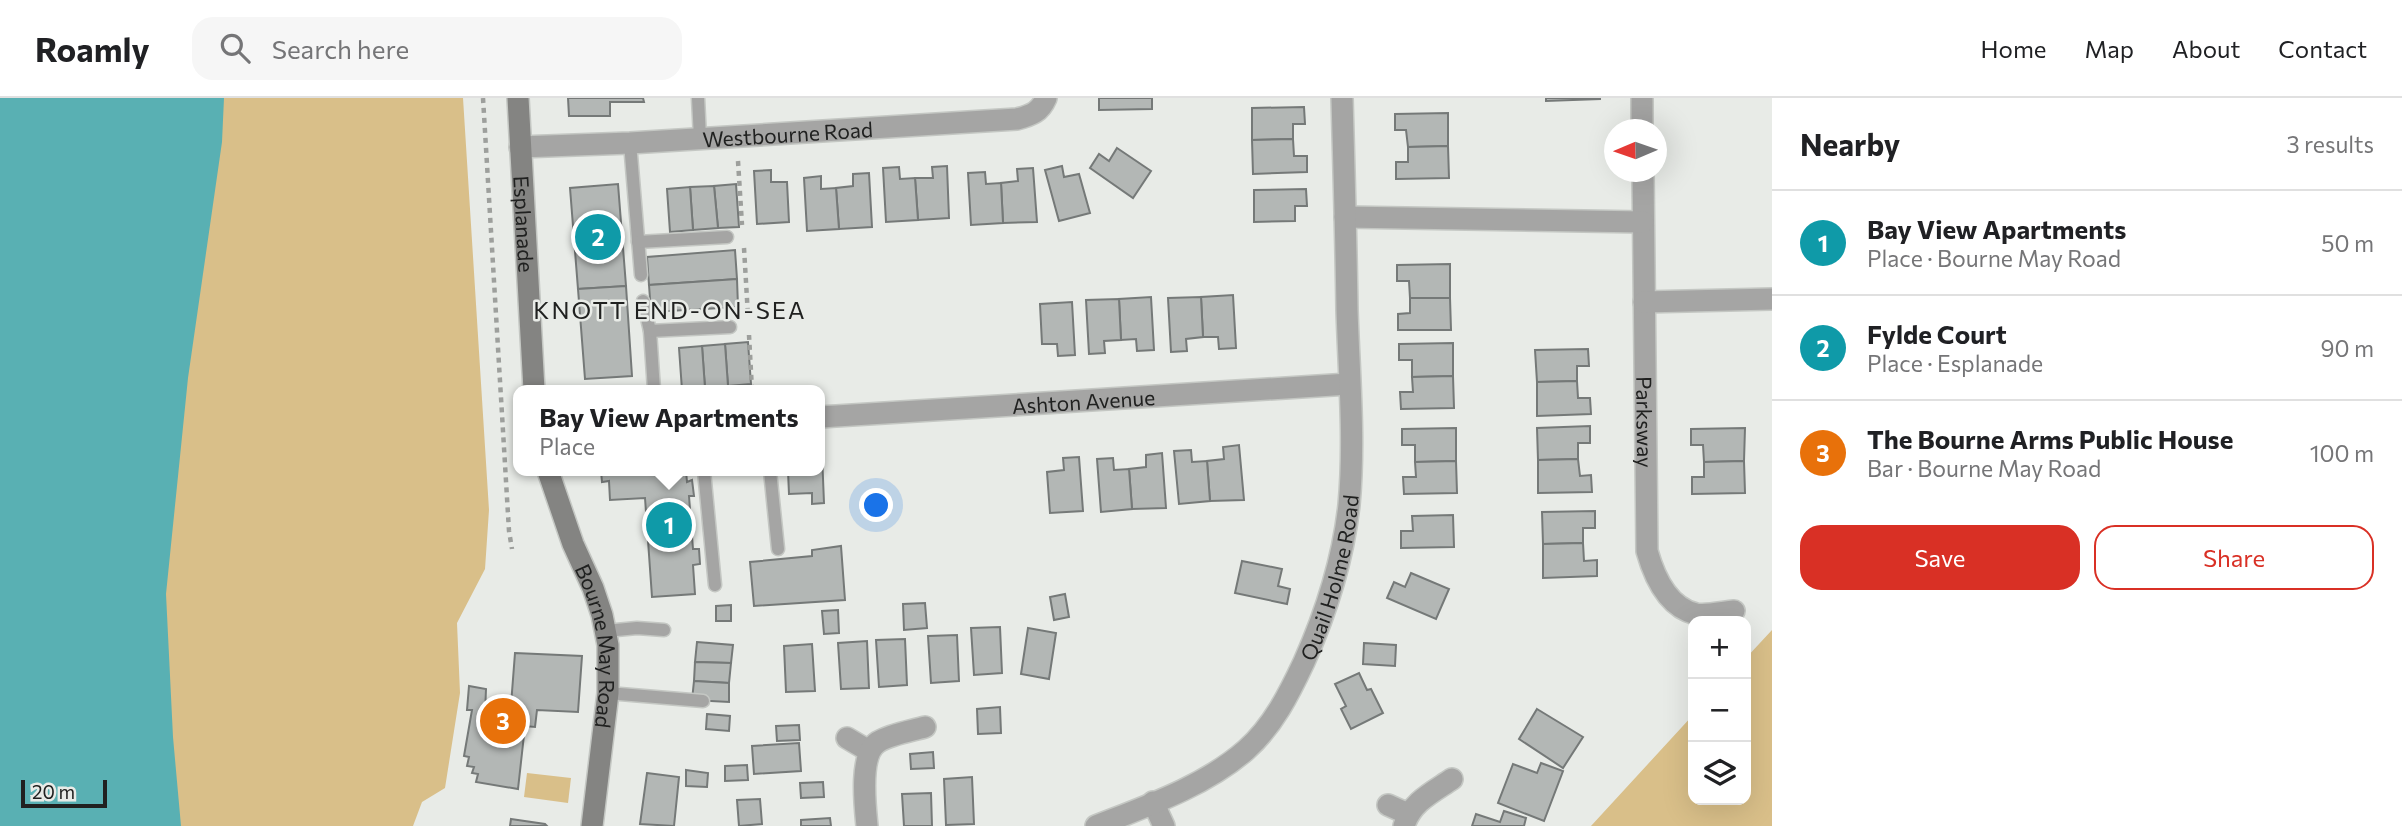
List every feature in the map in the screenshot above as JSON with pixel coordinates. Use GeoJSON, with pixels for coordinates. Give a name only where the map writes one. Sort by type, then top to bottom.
{"type":"FeatureCollection","features":[{"type":"Feature","properties":{"kind":"main road","name":"Esplanade"},"geometry":{"type":"LineString","coordinates":[[518,98],[534,385]]}},
{"type":"Feature","properties":{"kind":"main road","name":"Bourne May Road"},"geometry":{"type":"LineString","coordinates":[[549,476],[573,544],[593,588],[606,631],[610,664],[593,826]]}},
{"type":"Feature","properties":{"kind":"street","name":"Westbourne Road"},"geometry":{"type":"LineString","coordinates":[[520,147],[630,143],[1017,119],[1033,115],[1043,106],[1046,98]]}},
{"type":"Feature","properties":{"kind":"street","name":"Quail Holme Road"},"geometry":{"type":"LineString","coordinates":[[1096,826],[1209,775],[1246,750],[1266,730],[1289,695],[1325,610],[1349,506],[1351,447],[1342,98]]}},
{"type":"Feature","properties":{"kind":"street"},"geometry":{"type":"LineString","coordinates":[[1642,98],[1642,119]]}},
{"type":"Feature","properties":{"kind":"street","name":"Parksway"},"geometry":{"type":"LineString","coordinates":[[1643,182],[1647,551],[1653,572],[1664,591],[1696,614],[1734,611]]}},
{"type":"Feature","properties":{"kind":"street"},"geometry":{"type":"LineString","coordinates":[[1345,217],[1643,222]]}},
{"type":"Feature","properties":{"kind":"street"},"geometry":{"type":"LineString","coordinates":[[1644,302],[1772,299]]}},
{"type":"Feature","properties":{"kind":"street","name":"Ashton Avenue"},"geometry":{"type":"LineString","coordinates":[[825,417],[1349,384]]}},
{"type":"Feature","properties":{"kind":"street"},"geometry":{"type":"LineString","coordinates":[[867,826],[865,768],[869,751],[877,742],[925,727]]}},
{"type":"Feature","properties":{"kind":"street"},"geometry":{"type":"LineString","coordinates":[[847,738],[869,751]]}},
{"type":"Feature","properties":{"kind":"street"},"geometry":{"type":"LineString","coordinates":[[1400,815],[1452,779]]}},
{"type":"Feature","properties":{"kind":"street"},"geometry":{"type":"LineString","coordinates":[[1153,802],[1164,826]]}},
{"type":"Feature","properties":{"kind":"lane"},"geometry":{"type":"LineString","coordinates":[[698,98],[700,138]]}},
{"type":"Feature","properties":{"kind":"lane"},"geometry":{"type":"LineString","coordinates":[[630,143],[641,275]]}},
{"type":"Feature","properties":{"kind":"lane"},"geometry":{"type":"LineString","coordinates":[[638,242],[727,237]]}},
{"type":"Feature","properties":{"kind":"lane"},"geometry":{"type":"LineString","coordinates":[[643,301],[650,331],[654,385]]}},
{"type":"Feature","properties":{"kind":"lane"},"geometry":{"type":"LineString","coordinates":[[650,331],[730,327]]}},
{"type":"Feature","properties":{"kind":"lane"},"geometry":{"type":"LineString","coordinates":[[704,476],[715,585]]}},
{"type":"Feature","properties":{"kind":"lane"},"geometry":{"type":"LineString","coordinates":[[771,476],[778,549]]}},
{"type":"Feature","properties":{"kind":"lane"},"geometry":{"type":"LineString","coordinates":[[606,631],[637,628],[664,630]]}},
{"type":"Feature","properties":{"kind":"lane"},"geometry":{"type":"LineString","coordinates":[[608,693],[703,701]]}},
{"type":"Feature","properties":{"kind":"path"},"geometry":{"type":"LineString","coordinates":[[483,98],[512,549]]}},
{"type":"Feature","properties":{"kind":"path"},"geometry":{"type":"LineString","coordinates":[[737,136],[743,230]]}},
{"type":"Feature","properties":{"kind":"path"},"geometry":{"type":"LineString","coordinates":[[743,243],[752,385]]}},
{"type":"Feature","properties":{"kind":"shaded area"},"geometry":{"type":"Polygon","coordinates":[[[0,98],[463,98],[489,510],[485,569],[457,623],[460,693],[445,788],[422,802],[413,826],[0,826],[0,98]]]}},
{"type":"Feature","properties":{"kind":"shaded area"},"geometry":{"type":"Polygon","coordinates":[[[1772,630],[1772,826],[1591,826],[1688,720],[1688,805],[1751,805],[1751,653],[1772,630]]]}},
{"type":"Feature","properties":{"kind":"shaded area"},"geometry":{"type":"Polygon","coordinates":[[[527,773],[571,778],[568,803],[524,797],[527,773]]]}},
{"type":"Feature","properties":{"kind":"water"},"geometry":{"type":"Polygon","coordinates":[[[0,98],[224,98],[222,142],[188,378],[166,594],[173,737],[181,826],[0,826],[0,98]]]}},
{"type":"Feature","properties":{"kind":"building"},"geometry":{"type":"Polygon","coordinates":[[[568,98],[643,98],[644,102],[610,102],[610,116],[569,116],[568,98]]]}},
{"type":"Feature","properties":{"kind":"building"},"geometry":{"type":"Polygon","coordinates":[[[1099,98],[1152,98],[1152,109],[1099,110],[1099,98]]]}},
{"type":"Feature","properties":{"kind":"building"},"geometry":{"type":"Polygon","coordinates":[[[1546,98],[1600,98],[1600,99],[1546,101],[1546,98]]]}},
{"type":"Feature","properties":{"kind":"building"},"geometry":{"type":"Polygon","coordinates":[[[1304,107],[1305,124],[1293,124],[1293,139],[1252,140],[1252,108],[1304,107]]]}},
{"type":"Feature","properties":{"kind":"building"},"geometry":{"type":"Polygon","coordinates":[[[1448,113],[1448,146],[1408,147],[1406,130],[1395,130],[1395,114],[1448,113]]]}},
{"type":"Feature","properties":{"kind":"building"},"geometry":{"type":"Polygon","coordinates":[[[1293,139],[1294,156],[1307,156],[1307,172],[1253,174],[1252,140],[1293,139]]]}},
{"type":"Feature","properties":{"kind":"building"},"geometry":{"type":"Polygon","coordinates":[[[1448,146],[1449,178],[1396,179],[1396,162],[1408,162],[1408,147],[1448,146]]]}},
{"type":"Feature","properties":{"kind":"building"},"geometry":{"type":"Polygon","coordinates":[[[1117,148],[1151,171],[1133,198],[1090,168],[1099,154],[1109,161],[1117,148]]]}},
{"type":"Feature","properties":{"kind":"building"},"geometry":{"type":"Polygon","coordinates":[[[947,166],[949,218],[918,220],[915,178],[933,178],[932,167],[947,166]]]}},
{"type":"Feature","properties":{"kind":"building"},"geometry":{"type":"Polygon","coordinates":[[[1062,166],[1064,177],[1079,174],[1090,213],[1059,221],[1045,170],[1062,166]]]}},
{"type":"Feature","properties":{"kind":"building"},"geometry":{"type":"Polygon","coordinates":[[[899,167],[900,179],[915,178],[918,220],[886,222],[883,168],[899,167]]]}},
{"type":"Feature","properties":{"kind":"building"},"geometry":{"type":"Polygon","coordinates":[[[1033,168],[1037,222],[1003,223],[1001,183],[1018,181],[1017,169],[1033,168]]]}},
{"type":"Feature","properties":{"kind":"building"},"geometry":{"type":"Polygon","coordinates":[[[771,170],[771,182],[787,182],[789,222],[757,224],[754,171],[771,170]]]}},
{"type":"Feature","properties":{"kind":"building"},"geometry":{"type":"Polygon","coordinates":[[[985,172],[986,184],[1001,183],[1003,223],[971,225],[968,173],[985,172]]]}},
{"type":"Feature","properties":{"kind":"building"},"geometry":{"type":"Polygon","coordinates":[[[869,173],[872,227],[839,229],[836,188],[853,186],[853,174],[869,173]]]}},
{"type":"Feature","properties":{"kind":"building"},"geometry":{"type":"Polygon","coordinates":[[[821,176],[821,189],[836,188],[839,229],[807,231],[804,178],[821,176]]]}},
{"type":"Feature","properties":{"kind":"building"},"geometry":{"type":"Polygon","coordinates":[[[618,184],[626,286],[578,289],[570,188],[618,184]]]}},
{"type":"Feature","properties":{"kind":"building"},"geometry":{"type":"Polygon","coordinates":[[[736,184],[739,227],[718,228],[714,186],[736,184]]]}},
{"type":"Feature","properties":{"kind":"building"},"geometry":{"type":"Polygon","coordinates":[[[714,186],[718,228],[693,230],[690,187],[714,186]]]}},
{"type":"Feature","properties":{"kind":"building"},"geometry":{"type":"Polygon","coordinates":[[[690,187],[693,230],[670,232],[667,189],[690,187]]]}},
{"type":"Feature","properties":{"kind":"building"},"geometry":{"type":"Polygon","coordinates":[[[1306,189],[1307,206],[1295,206],[1295,221],[1254,222],[1254,190],[1306,189]]]}},
{"type":"Feature","properties":{"kind":"building"},"geometry":{"type":"Polygon","coordinates":[[[735,250],[737,279],[649,285],[647,257],[735,250]]]}},
{"type":"Feature","properties":{"kind":"building"},"geometry":{"type":"Polygon","coordinates":[[[1450,264],[1450,298],[1410,298],[1409,281],[1397,281],[1397,265],[1450,264]]]}},
{"type":"Feature","properties":{"kind":"building"},"geometry":{"type":"Polygon","coordinates":[[[737,279],[738,307],[651,312],[649,285],[737,279]]]}},
{"type":"Feature","properties":{"kind":"building"},"geometry":{"type":"Polygon","coordinates":[[[626,286],[632,376],[585,379],[578,289],[626,286]]]}},
{"type":"Feature","properties":{"kind":"building"},"geometry":{"type":"Polygon","coordinates":[[[1233,295],[1236,348],[1219,349],[1218,337],[1203,337],[1201,297],[1233,295]]]}},
{"type":"Feature","properties":{"kind":"building"},"geometry":{"type":"Polygon","coordinates":[[[1151,297],[1154,350],[1137,351],[1136,339],[1121,340],[1119,299],[1151,297]]]}},
{"type":"Feature","properties":{"kind":"building"},"geometry":{"type":"Polygon","coordinates":[[[1201,297],[1203,337],[1186,339],[1187,351],[1171,352],[1168,298],[1201,297]]]}},
{"type":"Feature","properties":{"kind":"building"},"geometry":{"type":"Polygon","coordinates":[[[1410,298],[1450,298],[1451,330],[1398,330],[1398,314],[1410,313],[1410,298]]]}},
{"type":"Feature","properties":{"kind":"building"},"geometry":{"type":"Polygon","coordinates":[[[1119,299],[1121,340],[1104,341],[1105,353],[1089,354],[1086,300],[1119,299]]]}},
{"type":"Feature","properties":{"kind":"building"},"geometry":{"type":"Polygon","coordinates":[[[1072,302],[1075,355],[1058,356],[1057,344],[1042,344],[1040,304],[1072,302]]]}},
{"type":"Feature","properties":{"kind":"building"},"geometry":{"type":"Polygon","coordinates":[[[748,342],[751,384],[728,385],[725,344],[748,342]]]}},
{"type":"Feature","properties":{"kind":"building"},"geometry":{"type":"Polygon","coordinates":[[[1453,343],[1453,376],[1412,377],[1412,360],[1399,360],[1399,344],[1453,343]]]}},
{"type":"Feature","properties":{"kind":"building"},"geometry":{"type":"Polygon","coordinates":[[[725,344],[728,385],[705,385],[702,346],[725,344]]]}},
{"type":"Feature","properties":{"kind":"building"},"geometry":{"type":"Polygon","coordinates":[[[702,346],[705,385],[682,385],[679,348],[702,346]]]}},
{"type":"Feature","properties":{"kind":"building"},"geometry":{"type":"Polygon","coordinates":[[[1588,349],[1589,366],[1577,366],[1577,381],[1537,382],[1535,350],[1588,349]]]}},
{"type":"Feature","properties":{"kind":"building"},"geometry":{"type":"Polygon","coordinates":[[[1453,376],[1454,408],[1401,409],[1400,392],[1413,392],[1412,377],[1453,376]]]}},
{"type":"Feature","properties":{"kind":"building"},"geometry":{"type":"Polygon","coordinates":[[[1577,381],[1578,398],[1590,398],[1591,414],[1537,416],[1537,382],[1577,381]]]}},
{"type":"Feature","properties":{"kind":"building"},"geometry":{"type":"Polygon","coordinates":[[[1590,426],[1590,443],[1578,443],[1578,459],[1538,460],[1537,428],[1590,426]]]}},
{"type":"Feature","properties":{"kind":"building"},"geometry":{"type":"Polygon","coordinates":[[[1456,428],[1456,461],[1415,462],[1415,445],[1402,445],[1402,429],[1456,428]]]}},
{"type":"Feature","properties":{"kind":"building"},"geometry":{"type":"Polygon","coordinates":[[[1745,428],[1744,461],[1704,462],[1703,445],[1691,445],[1691,429],[1745,428]]]}},
{"type":"Feature","properties":{"kind":"building"},"geometry":{"type":"Polygon","coordinates":[[[1239,445],[1244,500],[1210,501],[1207,461],[1224,459],[1223,447],[1239,445]]]}},
{"type":"Feature","properties":{"kind":"building"},"geometry":{"type":"Polygon","coordinates":[[[1191,450],[1192,462],[1207,461],[1210,501],[1179,504],[1174,451],[1191,450]]]}},
{"type":"Feature","properties":{"kind":"building"},"geometry":{"type":"Polygon","coordinates":[[[1162,453],[1166,508],[1132,509],[1129,469],[1146,467],[1146,455],[1162,453]]]}},
{"type":"Feature","properties":{"kind":"building"},"geometry":{"type":"Polygon","coordinates":[[[1079,457],[1083,511],[1050,513],[1047,472],[1064,470],[1063,458],[1079,457]]]}},
{"type":"Feature","properties":{"kind":"building"},"geometry":{"type":"Polygon","coordinates":[[[1113,458],[1114,470],[1129,469],[1132,509],[1101,512],[1097,459],[1113,458]]]}},
{"type":"Feature","properties":{"kind":"building"},"geometry":{"type":"Polygon","coordinates":[[[1578,459],[1580,476],[1591,475],[1592,492],[1538,493],[1538,460],[1578,459]]]}},
{"type":"Feature","properties":{"kind":"building"},"geometry":{"type":"Polygon","coordinates":[[[1456,461],[1457,493],[1404,494],[1403,477],[1416,477],[1415,462],[1456,461]]]}},
{"type":"Feature","properties":{"kind":"building"},"geometry":{"type":"Polygon","coordinates":[[[1744,461],[1745,493],[1692,494],[1692,477],[1704,477],[1704,462],[1744,461]]]}},
{"type":"Feature","properties":{"kind":"building"},"geometry":{"type":"Polygon","coordinates":[[[601,476],[686,476],[687,482],[692,480],[694,496],[689,496],[693,549],[699,549],[700,564],[693,565],[695,594],[652,597],[645,498],[610,500],[609,481],[602,482],[601,476]]]}},
{"type":"Feature","properties":{"kind":"building"},"geometry":{"type":"Polygon","coordinates":[[[788,476],[823,476],[824,503],[812,504],[812,493],[789,494],[788,476]]]}},
{"type":"Feature","properties":{"kind":"building"},"geometry":{"type":"Polygon","coordinates":[[[1595,511],[1595,528],[1583,528],[1583,543],[1543,544],[1542,512],[1595,511]]]}},
{"type":"Feature","properties":{"kind":"building"},"geometry":{"type":"Polygon","coordinates":[[[1453,515],[1454,547],[1401,548],[1401,531],[1413,531],[1412,516],[1453,515]]]}},
{"type":"Feature","properties":{"kind":"building"},"geometry":{"type":"Polygon","coordinates":[[[1583,543],[1584,561],[1597,560],[1597,576],[1543,578],[1543,544],[1583,543]]]}},
{"type":"Feature","properties":{"kind":"building"},"geometry":{"type":"Polygon","coordinates":[[[841,546],[845,600],[754,606],[750,562],[812,556],[812,550],[841,546]]]}},
{"type":"Feature","properties":{"kind":"building"},"geometry":{"type":"Polygon","coordinates":[[[1242,561],[1282,569],[1278,586],[1290,589],[1287,604],[1235,593],[1242,561]]]}},
{"type":"Feature","properties":{"kind":"building"},"geometry":{"type":"Polygon","coordinates":[[[1411,573],[1449,589],[1436,619],[1387,598],[1394,582],[1405,587],[1411,573]]]}},
{"type":"Feature","properties":{"kind":"building"},"geometry":{"type":"Polygon","coordinates":[[[1065,594],[1069,617],[1054,620],[1050,597],[1065,594]]]}},
{"type":"Feature","properties":{"kind":"building"},"geometry":{"type":"Polygon","coordinates":[[[925,603],[927,628],[904,630],[903,604],[925,603]]]}},
{"type":"Feature","properties":{"kind":"building"},"geometry":{"type":"Polygon","coordinates":[[[731,605],[731,621],[716,621],[716,606],[731,605]]]}},
{"type":"Feature","properties":{"kind":"building"},"geometry":{"type":"Polygon","coordinates":[[[838,610],[839,633],[824,634],[822,611],[838,610]]]}},
{"type":"Feature","properties":{"kind":"building"},"geometry":{"type":"Polygon","coordinates":[[[1000,627],[1002,673],[974,675],[971,628],[1000,627]]]}},
{"type":"Feature","properties":{"kind":"building"},"geometry":{"type":"Polygon","coordinates":[[[1028,628],[1056,633],[1049,679],[1021,674],[1028,628]]]}},
{"type":"Feature","properties":{"kind":"building"},"geometry":{"type":"Polygon","coordinates":[[[957,635],[959,681],[931,683],[928,636],[957,635]]]}},
{"type":"Feature","properties":{"kind":"building"},"geometry":{"type":"Polygon","coordinates":[[[905,639],[907,685],[879,687],[876,640],[905,639]]]}},
{"type":"Feature","properties":{"kind":"building"},"geometry":{"type":"Polygon","coordinates":[[[867,641],[869,688],[841,689],[838,643],[867,641]]]}},
{"type":"Feature","properties":{"kind":"building"},"geometry":{"type":"Polygon","coordinates":[[[697,642],[733,645],[731,663],[695,662],[697,642]]]}},
{"type":"Feature","properties":{"kind":"building"},"geometry":{"type":"Polygon","coordinates":[[[1364,643],[1396,645],[1395,666],[1363,664],[1364,643]]]}},
{"type":"Feature","properties":{"kind":"building"},"geometry":{"type":"Polygon","coordinates":[[[812,644],[815,691],[786,692],[784,646],[812,644]]]}},
{"type":"Feature","properties":{"kind":"building"},"geometry":{"type":"Polygon","coordinates":[[[515,653],[582,656],[578,712],[537,710],[535,727],[525,726],[518,789],[476,782],[478,774],[472,773],[474,767],[467,766],[469,757],[464,756],[472,710],[467,710],[469,686],[486,689],[485,714],[513,715],[514,705],[511,705],[515,653]]]}},
{"type":"Feature","properties":{"kind":"building"},"geometry":{"type":"Polygon","coordinates":[[[695,662],[731,663],[729,683],[694,681],[695,662]]]}},
{"type":"Feature","properties":{"kind":"building"},"geometry":{"type":"Polygon","coordinates":[[[1359,673],[1383,713],[1351,729],[1341,709],[1346,706],[1335,684],[1359,673]]]}},
{"type":"Feature","properties":{"kind":"building"},"geometry":{"type":"Polygon","coordinates":[[[694,681],[729,683],[729,702],[692,700],[694,681]]]}},
{"type":"Feature","properties":{"kind":"building"},"geometry":{"type":"Polygon","coordinates":[[[1000,707],[1001,733],[978,734],[977,709],[1000,707]]]}},
{"type":"Feature","properties":{"kind":"building"},"geometry":{"type":"Polygon","coordinates":[[[1537,709],[1583,737],[1563,768],[1519,739],[1537,709]]]}},
{"type":"Feature","properties":{"kind":"building"},"geometry":{"type":"Polygon","coordinates":[[[707,714],[730,716],[729,731],[706,729],[707,714]]]}},
{"type":"Feature","properties":{"kind":"building"},"geometry":{"type":"Polygon","coordinates":[[[799,725],[800,740],[777,741],[776,726],[799,725]]]}},
{"type":"Feature","properties":{"kind":"building"},"geometry":{"type":"Polygon","coordinates":[[[799,743],[801,771],[754,774],[752,746],[799,743]]]}},
{"type":"Feature","properties":{"kind":"building"},"geometry":{"type":"Polygon","coordinates":[[[933,752],[934,768],[911,769],[910,754],[933,752]]]}},
{"type":"Feature","properties":{"kind":"building"},"geometry":{"type":"Polygon","coordinates":[[[1541,763],[1563,771],[1544,821],[1498,803],[1513,764],[1537,773],[1541,763]]]}},
{"type":"Feature","properties":{"kind":"building"},"geometry":{"type":"Polygon","coordinates":[[[747,765],[748,780],[725,781],[725,766],[747,765]]]}},
{"type":"Feature","properties":{"kind":"building"},"geometry":{"type":"Polygon","coordinates":[[[686,770],[708,773],[707,787],[686,786],[686,770]]]}},
{"type":"Feature","properties":{"kind":"building"},"geometry":{"type":"Polygon","coordinates":[[[647,773],[679,777],[674,826],[640,824],[647,773]]]}},
{"type":"Feature","properties":{"kind":"building"},"geometry":{"type":"Polygon","coordinates":[[[972,777],[974,824],[946,825],[944,779],[972,777]]]}},
{"type":"Feature","properties":{"kind":"building"},"geometry":{"type":"Polygon","coordinates":[[[823,782],[824,797],[801,798],[800,783],[823,782]]]}},
{"type":"Feature","properties":{"kind":"building"},"geometry":{"type":"Polygon","coordinates":[[[931,793],[932,826],[904,826],[902,794],[931,793]]]}},
{"type":"Feature","properties":{"kind":"building"},"geometry":{"type":"Polygon","coordinates":[[[760,799],[762,824],[739,826],[737,800],[760,799]]]}},
{"type":"Feature","properties":{"kind":"building"},"geometry":{"type":"Polygon","coordinates":[[[1504,811],[1526,818],[1524,826],[1472,826],[1476,814],[1500,822],[1504,811]]]}},
{"type":"Feature","properties":{"kind":"building"},"geometry":{"type":"Polygon","coordinates":[[[830,818],[831,826],[801,826],[801,820],[830,818]]]}},
{"type":"Feature","properties":{"kind":"building"},"geometry":{"type":"Polygon","coordinates":[[[511,819],[545,824],[547,826],[510,826],[511,819]]]}},
{"type":"Feature","properties":{"kind":"place","name":"Fylde Court"},"geometry":{"type":"Point","coordinates":[598,237]}},
{"type":"Feature","properties":{"kind":"place","name":"Bay View Apartments"},"geometry":{"type":"Point","coordinates":[669,525]}},
{"type":"Feature","properties":{"kind":"place","name":"The Bourne Arms Public House"},"geometry":{"type":"Point","coordinates":[503,721]}},
{"type":"Feature","properties":{"kind":"district","name":"KNOTT END-ON-SEA"},"geometry":{"type":"Point","coordinates":[670,309]}}]}
